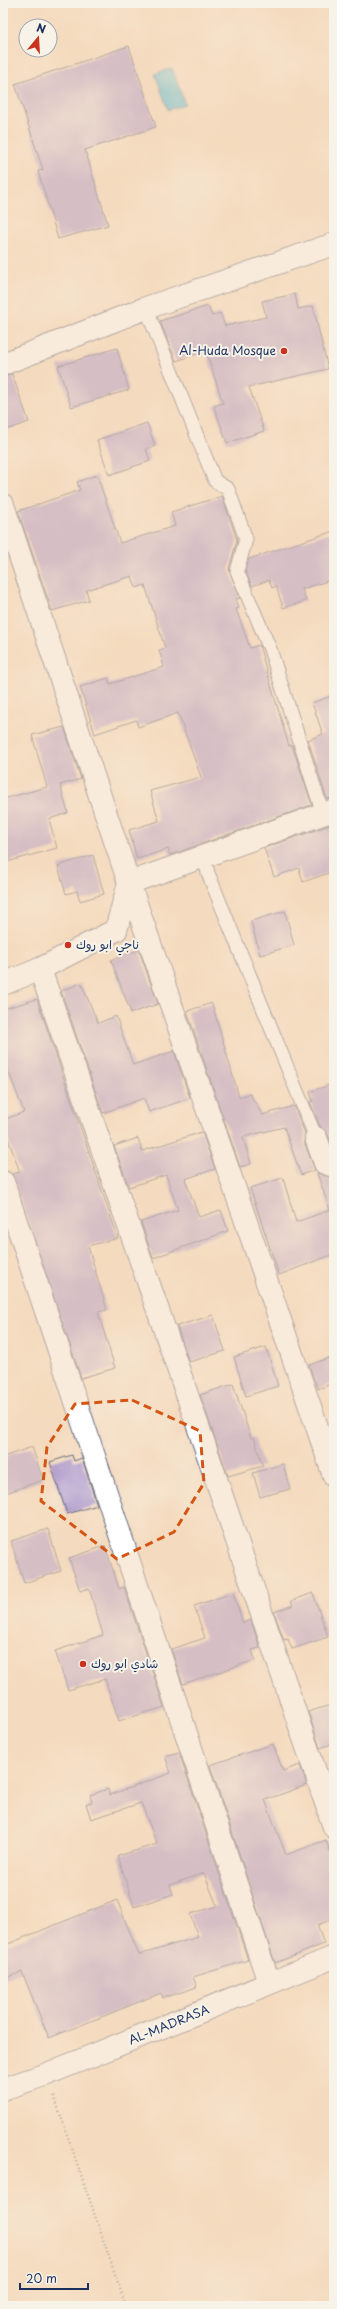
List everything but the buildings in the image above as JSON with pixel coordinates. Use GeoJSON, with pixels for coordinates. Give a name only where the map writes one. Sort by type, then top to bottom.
{"type":"FeatureCollection","features":[{"type":"Feature","properties":{"kind":"street"},"geometry":{"type":"LineString","coordinates":[[3,364],[146,308],[334,244]]}},
{"type":"Feature","properties":{"kind":"street"},"geometry":{"type":"LineString","coordinates":[[3,505],[130,883],[334,1476]]}},
{"type":"Feature","properties":{"kind":"street"},"geometry":{"type":"LineString","coordinates":[[130,883],[328,812]]}},
{"type":"Feature","properties":{"kind":"street"},"geometry":{"type":"LineString","coordinates":[[3,984],[40,969],[116,930],[130,883]]}},
{"type":"Feature","properties":{"kind":"street"},"geometry":{"type":"LineString","coordinates":[[40,969],[210,1461],[334,1827]]}},
{"type":"Feature","properties":{"kind":"street"},"geometry":{"type":"LineString","coordinates":[[316,1138],[326,1163],[334,1166]]}},
{"type":"Feature","properties":{"kind":"street"},"geometry":{"type":"LineString","coordinates":[[3,1182],[269,1983]]}},
{"type":"Feature","properties":{"kind":"street","name":"AL-MADRASA"},"geometry":{"type":"LineString","coordinates":[[3,2089],[47,2074],[334,1958]]}},
{"type":"Feature","properties":{"kind":"lane"},"geometry":{"type":"LineString","coordinates":[[146,308],[216,481],[228,489],[246,539],[237,571],[270,649],[328,812]]}},
{"type":"Feature","properties":{"kind":"lane"},"geometry":{"type":"LineString","coordinates":[[204,857],[208,873],[316,1138]]}},
{"type":"Feature","properties":{"kind":"path"},"geometry":{"type":"LineString","coordinates":[[47,2074],[126,2306]]}},
{"type":"Feature","properties":{"kind":"highlighted area"},"geometry":{"type":"Polygon","coordinates":[[[132,1400],[200,1431],[204,1483],[174,1532],[117,1559],[41,1501],[47,1447],[75,1404],[132,1400]]]}},
{"type":"Feature","properties":{"kind":"water"},"geometry":{"type":"Polygon","coordinates":[[[172,68],[185,104],[168,110],[155,74],[172,68]]]}},
{"type":"Feature","properties":{"kind":"place","name":"Al-Huda Mosque"},"geometry":{"type":"Point","coordinates":[284,351]}},
{"type":"Feature","properties":{"kind":"place","name":"ناجي ابو روك"},"geometry":{"type":"Point","coordinates":[68,945]}},
{"type":"Feature","properties":{"kind":"place","name":"شادي ابو روك"},"geometry":{"type":"Point","coordinates":[83,1664]}}]}
